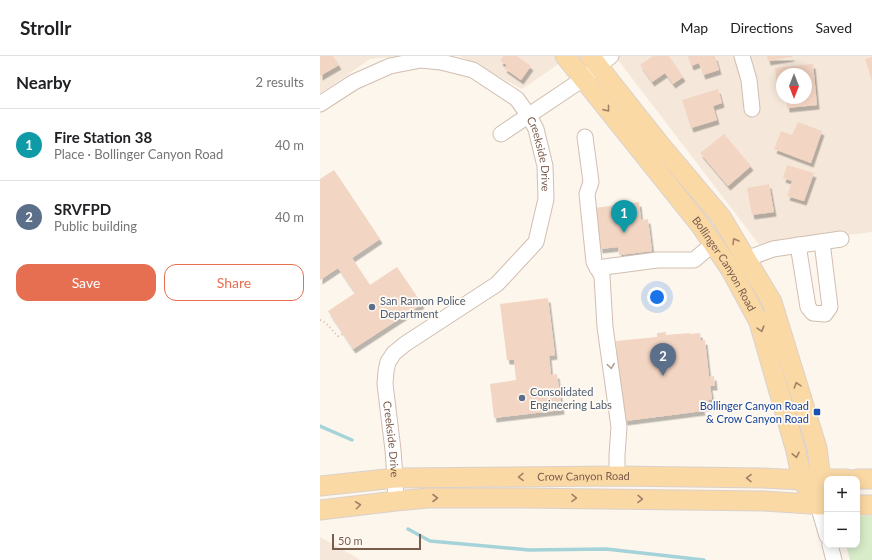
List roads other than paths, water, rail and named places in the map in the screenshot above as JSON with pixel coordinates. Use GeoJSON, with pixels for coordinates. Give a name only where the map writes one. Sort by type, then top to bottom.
{"type":"FeatureCollection","features":[{"type":"Feature","properties":{"kind":"main road","name":"Bollinger Canyon Road"},"geometry":{"type":"LineString","coordinates":[[564,56],[701,226],[731,270],[759,322],[796,451],[802,480],[822,505]]}},
{"type":"Feature","properties":{"kind":"main road","name":"Bollinger Canyon Road"},"geometry":{"type":"LineString","coordinates":[[600,60],[662,147],[721,217],[772,302],[817,448],[821,479],[822,505]]}},
{"type":"Feature","properties":{"kind":"main road","name":"Crow Canyon Road"},"geometry":{"type":"LineString","coordinates":[[320,486],[395,478],[617,476],[802,480],[821,479]]}},
{"type":"Feature","properties":{"kind":"main road"},"geometry":{"type":"LineString","coordinates":[[860,479],[872,479]]}},
{"type":"Feature","properties":{"kind":"main road","name":"Crow Canyon Road"},"geometry":{"type":"LineString","coordinates":[[320,510],[428,498],[764,500],[822,505]]}},
{"type":"Feature","properties":{"kind":"main road"},"geometry":{"type":"LineString","coordinates":[[860,505],[872,505]]}},
{"type":"Feature","properties":{"kind":"street"},"geometry":{"type":"LineString","coordinates":[[742,56],[749,80],[752,109]]}},
{"type":"Feature","properties":{"kind":"street","name":"Creekside Drive"},"geometry":{"type":"LineString","coordinates":[[320,104],[354,82],[390,66],[421,60],[441,59],[473,70],[517,99],[536,129],[545,166],[546,200],[536,242],[497,284],[406,344],[394,353],[388,362],[385,384],[396,501]]}},
{"type":"Feature","properties":{"kind":"street"},"geometry":{"type":"LineString","coordinates":[[501,134],[583,79],[600,60]]}},
{"type":"Feature","properties":{"kind":"street"},"geometry":{"type":"LineString","coordinates":[[585,137],[591,182],[587,194],[594,262],[602,276],[605,327],[619,428],[617,476]]}},
{"type":"Feature","properties":{"kind":"street"},"geometry":{"type":"LineString","coordinates":[[746,259],[773,249],[841,239]]}},
{"type":"Feature","properties":{"kind":"street"},"geometry":{"type":"LineString","coordinates":[[798,245],[808,307],[813,313],[825,314],[830,307],[822,242]]}},
{"type":"Feature","properties":{"kind":"street"},"geometry":{"type":"LineString","coordinates":[[597,268],[657,260],[694,260],[713,244]]}},
{"type":"Feature","properties":{"kind":"street","name":"Bollinger Canyon Road"},"geometry":{"type":"LineString","coordinates":[[822,505],[824,517]]}},
{"type":"Feature","properties":{"kind":"street"},"geometry":{"type":"LineString","coordinates":[[831,548],[834,560]]}},
{"type":"Feature","properties":{"kind":"waterway"},"geometry":{"type":"LineString","coordinates":[[320,426],[352,440]]}},
{"type":"Feature","properties":{"kind":"waterway"},"geometry":{"type":"LineString","coordinates":[[408,529],[430,541],[529,550],[606,549],[704,560]]}},
{"type":"Feature","properties":{"kind":"place","name":"Fire Station 38"},"geometry":{"type":"Point","coordinates":[624,233]}},
{"type":"Feature","properties":{"kind":"place","name":"San Ramon Police Department"},"geometry":{"type":"Point","coordinates":[372,307]}},
{"type":"Feature","properties":{"kind":"place","name":"SRVFPD"},"geometry":{"type":"Point","coordinates":[663,376]}},
{"type":"Feature","properties":{"kind":"place","name":"Consolidated Engineering Labs"},"geometry":{"type":"Point","coordinates":[522,398]}},
{"type":"Feature","properties":{"kind":"place","name":"Bollinger Canyon Road & Crow Canyon Road"},"geometry":{"type":"Point","coordinates":[817,412]}}]}
